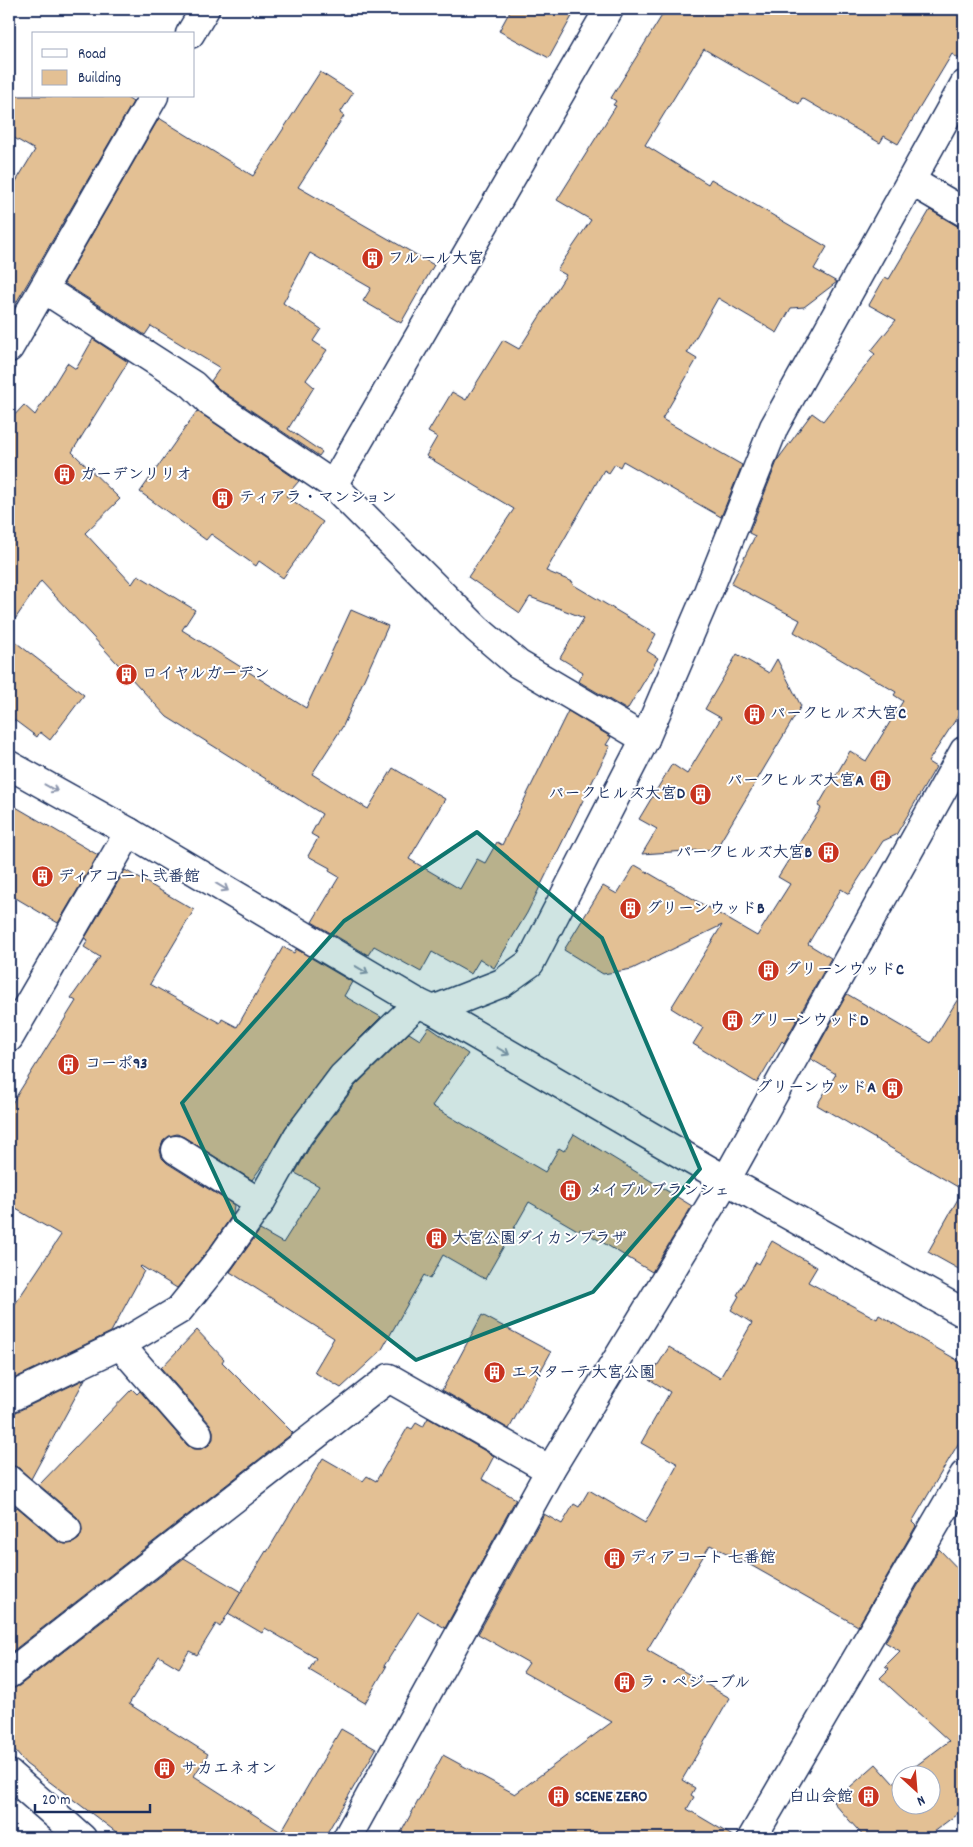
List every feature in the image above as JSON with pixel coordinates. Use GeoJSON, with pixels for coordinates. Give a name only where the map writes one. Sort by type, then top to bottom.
{"type":"FeatureCollection","features":[{"type":"Feature","properties":{"kind":"street"},"geometry":{"type":"LineString","coordinates":[[191,32],[205,9]]}},
{"type":"Feature","properties":{"kind":"street"},"geometry":{"type":"LineString","coordinates":[[333,485],[608,9]]}},
{"type":"Feature","properties":{"kind":"street"},"geometry":{"type":"LineString","coordinates":[[9,1398],[120,1345],[179,1310],[221,1258],[260,1203],[298,1136],[343,1076],[425,1007],[502,983],[530,962],[645,739],[708,592],[774,427],[964,85]]}},
{"type":"Feature","properties":{"kind":"street"},"geometry":{"type":"LineString","coordinates":[[9,348],[153,98]]}},
{"type":"Feature","properties":{"kind":"street"},"geometry":{"type":"LineString","coordinates":[[911,181],[964,212]]}},
{"type":"Feature","properties":{"kind":"street"},"geometry":{"type":"LineString","coordinates":[[44,289],[193,385],[209,401],[333,485],[477,628],[518,664],[645,739]]}},
{"type":"Feature","properties":{"kind":"street"},"geometry":{"type":"LineString","coordinates":[[347,1838],[550,1470],[726,1180],[964,751]]}},
{"type":"Feature","properties":{"kind":"street"},"geometry":{"type":"LineString","coordinates":[[9,765],[130,832],[425,1007],[726,1180],[964,1313]]}},
{"type":"Feature","properties":{"kind":"street"},"geometry":{"type":"LineString","coordinates":[[9,1038],[130,832]]}},
{"type":"Feature","properties":{"kind":"street"},"geometry":{"type":"LineString","coordinates":[[176,1150],[260,1203]]}},
{"type":"Feature","properties":{"kind":"street"},"geometry":{"type":"LineString","coordinates":[[120,1345],[198,1434]]}},
{"type":"Feature","properties":{"kind":"street"},"geometry":{"type":"LineString","coordinates":[[9,1674],[389,1378],[550,1470]]}},
{"type":"Feature","properties":{"kind":"street"},"geometry":{"type":"LineString","coordinates":[[752,1838],[964,1475]]}},
{"type":"Feature","properties":{"kind":"street"},"geometry":{"type":"LineString","coordinates":[[9,1480],[67,1529]]}},
{"type":"Feature","properties":{"kind":"street"},"geometry":{"type":"LineString","coordinates":[[9,1774],[82,1838]]}},
{"type":"Feature","properties":{"kind":"highlighted area"},"geometry":{"type":"Polygon","coordinates":[[[477,832],[602,938],[700,1169],[593,1292],[416,1360],[236,1220],[182,1103],[344,921],[477,832]]]}},
{"type":"Feature","properties":{"kind":"building"},"geometry":{"type":"Polygon","coordinates":[[[511,9],[576,9],[549,58],[499,31],[511,9]]]}},
{"type":"Feature","properties":{"kind":"building"},"geometry":{"type":"Polygon","coordinates":[[[666,9],[964,9],[964,62],[952,54],[898,144],[884,136],[880,143],[802,98],[799,104],[704,49],[645,145],[708,184],[711,179],[827,247],[814,269],[837,282],[804,307],[791,308],[777,333],[718,298],[687,353],[697,359],[662,419],[742,465],[721,517],[623,461],[620,467],[615,464],[609,473],[604,470],[546,571],[573,582],[572,584],[656,634],[647,651],[658,658],[627,710],[578,681],[583,672],[560,658],[584,618],[530,597],[520,613],[468,577],[514,509],[426,456],[437,437],[428,432],[452,392],[466,400],[503,340],[519,349],[566,275],[557,270],[591,220],[557,200],[616,106],[613,105],[616,101],[611,98],[666,9]]]}},
{"type":"Feature","properties":{"kind":"building"},"geometry":{"type":"Polygon","coordinates":[[[320,72],[353,93],[340,113],[344,116],[298,187],[434,265],[401,323],[363,301],[371,288],[310,253],[283,303],[321,329],[313,341],[327,350],[306,380],[314,387],[288,429],[322,452],[319,456],[219,389],[211,381],[220,368],[151,326],[145,335],[64,283],[159,118],[253,176],[320,72]]]}},
{"type":"Feature","properties":{"kind":"building"},"geometry":{"type":"Polygon","coordinates":[[[9,96],[32,96],[32,98],[127,98],[133,102],[9,315],[9,193],[35,150],[9,135],[9,96]]]}},
{"type":"Feature","properties":{"kind":"building"},"geometry":{"type":"Polygon","coordinates":[[[930,210],[964,230],[964,707],[928,762],[936,767],[896,835],[883,841],[849,894],[841,889],[808,944],[831,958],[784,1043],[782,1041],[757,1083],[693,1044],[703,1028],[671,1008],[722,925],[632,969],[603,974],[564,950],[603,886],[617,894],[635,865],[757,936],[790,884],[778,877],[821,808],[818,806],[850,751],[866,761],[903,701],[894,695],[896,692],[794,632],[800,620],[731,584],[755,536],[749,533],[778,459],[812,413],[823,421],[875,354],[871,351],[896,320],[869,305],[885,277],[889,279],[930,210]]]}},
{"type":"Feature","properties":{"kind":"building"},"geometry":{"type":"Polygon","coordinates":[[[93,339],[128,362],[72,452],[120,499],[85,533],[132,584],[138,575],[195,610],[182,630],[306,708],[351,610],[388,626],[343,726],[312,774],[368,809],[393,768],[445,799],[409,859],[460,889],[477,859],[485,863],[497,842],[502,845],[568,711],[611,737],[606,745],[610,746],[527,913],[494,968],[480,959],[471,974],[432,952],[421,972],[374,946],[368,955],[312,922],[339,877],[329,871],[330,868],[308,856],[318,838],[311,834],[322,814],[167,717],[41,581],[9,628],[9,421],[24,405],[35,415],[67,363],[76,369],[93,339]]]}},
{"type":"Feature","properties":{"kind":"building","name":"ティアラ・マンション"},"geometry":{"type":"Polygon","coordinates":[[[197,411],[299,481],[286,496],[323,522],[283,578],[259,561],[256,566],[211,534],[206,540],[140,492],[197,411]]]}},
{"type":"Feature","properties":{"kind":"building"},"geometry":{"type":"Polygon","coordinates":[[[9,637],[84,695],[50,740],[40,732],[37,737],[9,716],[9,637]]]}},
{"type":"Feature","properties":{"kind":"building"},"geometry":{"type":"Polygon","coordinates":[[[737,654],[769,673],[777,659],[801,706],[716,849],[642,854],[657,829],[639,819],[672,764],[687,774],[721,718],[705,709],[737,654]]]}},
{"type":"Feature","properties":{"kind":"building","name":"ディアコート弐番館"},"geometry":{"type":"Polygon","coordinates":[[[9,803],[98,855],[58,923],[9,894],[9,803]]]}},
{"type":"Feature","properties":{"kind":"building"},"geometry":{"type":"Polygon","coordinates":[[[125,870],[194,910],[150,984],[220,1023],[222,1019],[237,1027],[283,947],[294,953],[296,949],[352,982],[344,996],[381,1017],[331,1067],[286,1127],[252,1180],[184,1137],[177,1134],[169,1136],[163,1141],[160,1150],[162,1158],[234,1205],[233,1214],[209,1249],[177,1288],[141,1266],[144,1271],[111,1332],[9,1381],[9,1313],[61,1235],[9,1205],[9,1108],[76,1001],[71,998],[100,957],[84,947],[88,940],[85,938],[125,870]]]}},
{"type":"Feature","properties":{"kind":"building"},"geometry":{"type":"Polygon","coordinates":[[[964,989],[964,1272],[928,1252],[963,1190],[817,1105],[836,1074],[811,1059],[847,994],[931,1043],[964,989]]]}},
{"type":"Feature","properties":{"kind":"building"},"geometry":{"type":"Polygon","coordinates":[[[429,1027],[468,1054],[432,1106],[545,1172],[559,1148],[564,1151],[574,1134],[692,1206],[652,1272],[580,1229],[579,1231],[529,1202],[485,1279],[443,1255],[430,1279],[424,1275],[381,1351],[341,1388],[314,1372],[334,1338],[230,1272],[260,1230],[283,1243],[319,1186],[295,1173],[311,1145],[355,1086],[409,1033],[420,1040],[429,1027]]]}},
{"type":"Feature","properties":{"kind":"building"},"geometry":{"type":"Polygon","coordinates":[[[772,1241],[817,1267],[808,1282],[877,1319],[879,1315],[964,1364],[964,1434],[912,1522],[916,1526],[858,1626],[745,1562],[710,1545],[647,1650],[730,1698],[682,1780],[695,1788],[691,1795],[694,1797],[687,1809],[736,1838],[398,1838],[443,1755],[515,1794],[612,1722],[523,1672],[529,1663],[478,1634],[544,1514],[562,1524],[574,1504],[579,1507],[589,1490],[645,1523],[678,1464],[641,1443],[670,1392],[649,1379],[669,1347],[720,1378],[752,1323],[731,1310],[739,1296],[737,1295],[756,1262],[759,1264],[772,1241]]]}},
{"type":"Feature","properties":{"kind":"building","name":"エスターテ大宮公園"},"geometry":{"type":"Polygon","coordinates":[[[482,1315],[551,1352],[509,1429],[442,1390],[482,1315]]]}},
{"type":"Feature","properties":{"kind":"building"},"geometry":{"type":"Polygon","coordinates":[[[197,1330],[224,1359],[222,1362],[293,1433],[9,1654],[9,1500],[16,1507],[15,1510],[17,1507],[57,1541],[65,1544],[73,1543],[79,1539],[82,1531],[81,1523],[77,1517],[39,1485],[132,1389],[137,1394],[140,1391],[187,1445],[193,1449],[201,1449],[209,1445],[213,1439],[213,1431],[210,1424],[161,1368],[197,1330]]]}},
{"type":"Feature","properties":{"kind":"building"},"geometry":{"type":"Polygon","coordinates":[[[85,1379],[31,1479],[19,1468],[9,1465],[9,1413],[16,1412],[85,1379]]]}},
{"type":"Feature","properties":{"kind":"building"},"geometry":{"type":"Polygon","coordinates":[[[428,1418],[494,1456],[482,1479],[516,1499],[445,1628],[418,1612],[384,1666],[386,1667],[365,1703],[309,1670],[316,1658],[265,1628],[262,1633],[228,1613],[323,1458],[363,1481],[367,1476],[376,1481],[408,1427],[412,1429],[416,1423],[423,1427],[428,1418]]]}},
{"type":"Feature","properties":{"kind":"building"},"geometry":{"type":"Polygon","coordinates":[[[939,1549],[964,1575],[964,1809],[925,1838],[865,1838],[833,1802],[876,1764],[890,1780],[890,1814],[940,1814],[940,1764],[918,1764],[949,1741],[880,1678],[889,1669],[885,1666],[900,1651],[885,1642],[939,1549]]]}},
{"type":"Feature","properties":{"kind":"building"},"geometry":{"type":"Polygon","coordinates":[[[184,1558],[241,1592],[220,1627],[216,1624],[197,1655],[189,1651],[179,1668],[159,1656],[129,1704],[208,1754],[194,1776],[281,1832],[341,1729],[376,1749],[324,1838],[124,1838],[26,1764],[9,1744],[9,1689],[19,1686],[184,1558]]]}},
{"type":"Feature","properties":{"kind":"place","name":"フルール大宮"},"geometry":{"type":"Point","coordinates":[372,259]}},
{"type":"Feature","properties":{"kind":"place","name":"ガーデンリリオ"},"geometry":{"type":"Point","coordinates":[64,475]}},
{"type":"Feature","properties":{"kind":"place","name":"ティアラ・マンション"},"geometry":{"type":"Point","coordinates":[223,498]}},
{"type":"Feature","properties":{"kind":"place","name":"ロイヤルガーデン"},"geometry":{"type":"Point","coordinates":[126,674]}},
{"type":"Feature","properties":{"kind":"place","name":"パークヒルズ大宮C"},"geometry":{"type":"Point","coordinates":[754,714]}},
{"type":"Feature","properties":{"kind":"place","name":"パークヒルズ大宮A"},"geometry":{"type":"Point","coordinates":[880,781]}},
{"type":"Feature","properties":{"kind":"place","name":"パークヒルズ大宮D"},"geometry":{"type":"Point","coordinates":[701,794]}},
{"type":"Feature","properties":{"kind":"place","name":"パークヒルズ大宮B"},"geometry":{"type":"Point","coordinates":[828,853]}},
{"type":"Feature","properties":{"kind":"place","name":"ディアコート弐番館"},"geometry":{"type":"Point","coordinates":[42,877]}},
{"type":"Feature","properties":{"kind":"place","name":"グリーンウッドB"},"geometry":{"type":"Point","coordinates":[630,909]}},
{"type":"Feature","properties":{"kind":"place","name":"グリーンウッドC"},"geometry":{"type":"Point","coordinates":[769,970]}},
{"type":"Feature","properties":{"kind":"place","name":"グリーンウッドD"},"geometry":{"type":"Point","coordinates":[733,1021]}},
{"type":"Feature","properties":{"kind":"place","name":"コーポ93"},"geometry":{"type":"Point","coordinates":[69,1064]}},
{"type":"Feature","properties":{"kind":"place","name":"グリーンウッドA"},"geometry":{"type":"Point","coordinates":[892,1088]}},
{"type":"Feature","properties":{"kind":"place","name":"メイプルブランシェ"},"geometry":{"type":"Point","coordinates":[571,1191]}},
{"type":"Feature","properties":{"kind":"place","name":"大宮公園ダイカンプラザ"},"geometry":{"type":"Point","coordinates":[436,1239]}},
{"type":"Feature","properties":{"kind":"place","name":"エスターテ大宮公園"},"geometry":{"type":"Point","coordinates":[495,1373]}},
{"type":"Feature","properties":{"kind":"place","name":"ディアコート 七番館"},"geometry":{"type":"Point","coordinates":[614,1558]}},
{"type":"Feature","properties":{"kind":"place","name":"ラ・ペジーブル"},"geometry":{"type":"Point","coordinates":[624,1683]}},
{"type":"Feature","properties":{"kind":"place","name":"サカエネオン"},"geometry":{"type":"Point","coordinates":[165,1769]}},
{"type":"Feature","properties":{"kind":"place","name":"SCENE ZERO"},"geometry":{"type":"Point","coordinates":[559,1797]}},
{"type":"Feature","properties":{"kind":"place","name":"白山会館"},"geometry":{"type":"Point","coordinates":[869,1797]}}]}
